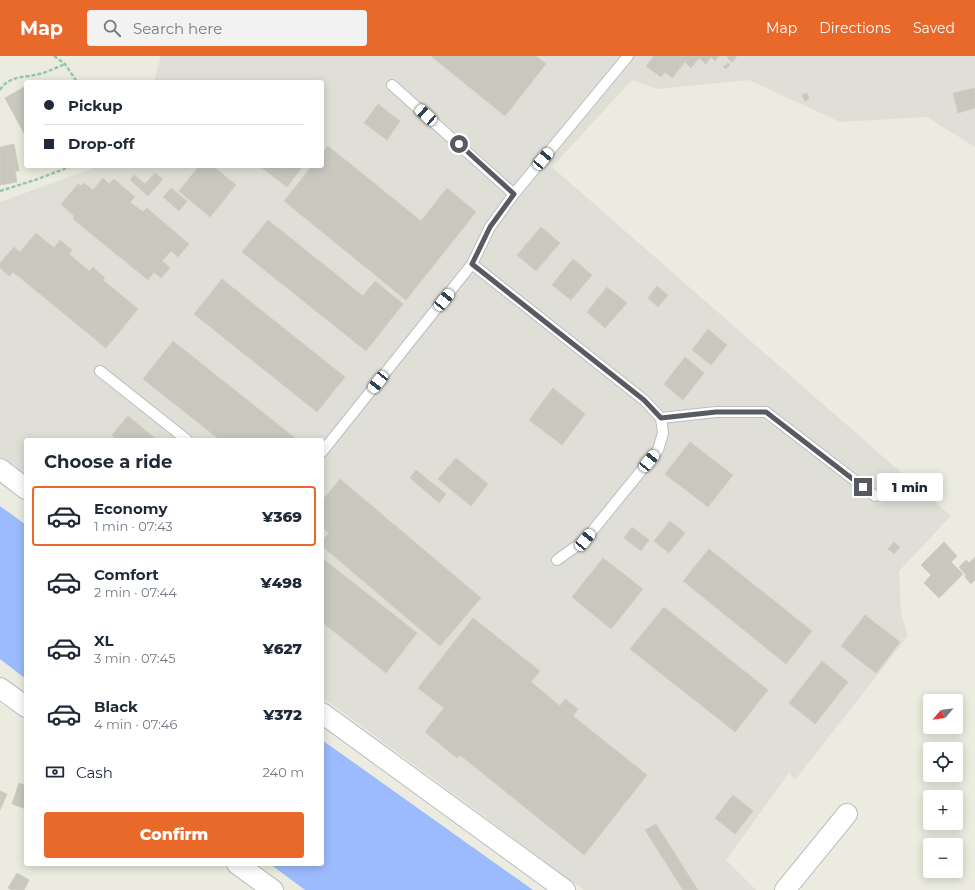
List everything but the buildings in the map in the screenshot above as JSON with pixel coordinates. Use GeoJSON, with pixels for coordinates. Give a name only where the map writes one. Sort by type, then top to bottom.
{"type":"FeatureCollection","features":[{"type":"Feature","properties":{"kind":"street"},"geometry":{"type":"LineString","coordinates":[[0,469],[24,487]]}},
{"type":"Feature","properties":{"kind":"street"},"geometry":{"type":"LineString","coordinates":[[0,688],[24,706]]}},
{"type":"Feature","properties":{"kind":"street"},"geometry":{"type":"LineString","coordinates":[[324,713],[565,890]]}},
{"type":"Feature","properties":{"kind":"street"},"geometry":{"type":"LineString","coordinates":[[785,890],[846,814]]}},
{"type":"Feature","properties":{"kind":"street"},"geometry":{"type":"LineString","coordinates":[[240,866],[273,890]]}},
{"type":"Feature","properties":{"kind":"lane"},"geometry":{"type":"LineString","coordinates":[[324,449],[472,264],[490,227],[514,194],[628,56]]}},
{"type":"Feature","properties":{"kind":"lane"},"geometry":{"type":"LineString","coordinates":[[392,86],[514,194]]}},
{"type":"Feature","properties":{"kind":"lane"},"geometry":{"type":"LineString","coordinates":[[472,264],[644,400],[661,418],[663,433],[658,450],[585,540],[557,560]]}},
{"type":"Feature","properties":{"kind":"lane"},"geometry":{"type":"LineString","coordinates":[[100,371],[184,438]]}},
{"type":"Feature","properties":{"kind":"lane"},"geometry":{"type":"LineString","coordinates":[[661,418],[716,412],[766,412],[875,496]]}},
{"type":"Feature","properties":{"kind":"path"},"geometry":{"type":"LineString","coordinates":[[54,56],[65,64],[75,80]]}},
{"type":"Feature","properties":{"kind":"path"},"geometry":{"type":"LineString","coordinates":[[0,90],[2,86],[13,78],[39,74],[65,64]]}},
{"type":"Feature","properties":{"kind":"path"},"geometry":{"type":"LineString","coordinates":[[0,191],[67,168]]}},
{"type":"Feature","properties":{"kind":"shaded area"},"geometry":{"type":"Polygon","coordinates":[[[161,56],[975,56],[975,147],[927,117],[840,122],[749,80],[657,89],[632,80],[552,167],[951,516],[899,571],[901,613],[908,636],[795,780],[789,773],[726,860],[756,890],[584,890],[324,698],[324,438],[24,438],[24,477],[0,459],[0,202],[94,168],[324,168],[324,80],[155,80],[161,56]]]}},
{"type":"Feature","properties":{"kind":"water"},"geometry":{"type":"Polygon","coordinates":[[[0,506],[24,524],[24,677],[0,659],[0,506]]]}},
{"type":"Feature","properties":{"kind":"water"},"geometry":{"type":"Polygon","coordinates":[[[324,741],[533,890],[305,890],[273,866],[324,866],[324,741]]]}},
{"type":"Feature","properties":{"kind":"route"},"geometry":{"type":"LineString","coordinates":[[459,144],[514,194],[490,227],[472,264],[644,400],[661,418],[716,412],[766,412],[863,487]]}}]}
